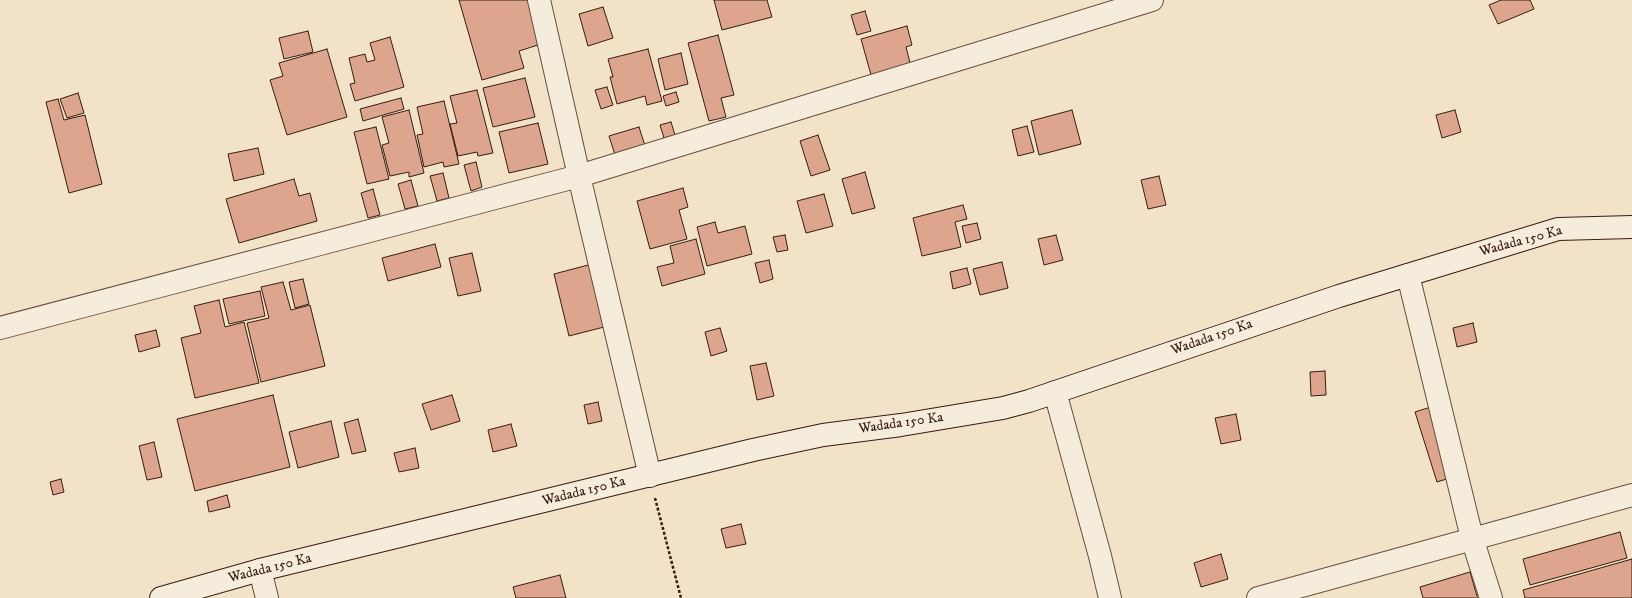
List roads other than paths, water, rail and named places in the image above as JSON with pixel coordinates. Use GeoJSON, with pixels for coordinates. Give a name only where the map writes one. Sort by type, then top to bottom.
{"type":"FeatureCollection","features":[{"type":"Feature","properties":{"kind":"street"},"geometry":{"type":"LineString","coordinates":[[539,0],[650,476]]}},
{"type":"Feature","properties":{"kind":"street"},"geometry":{"type":"LineString","coordinates":[[0,328],[579,176],[1152,0]]}},
{"type":"Feature","properties":{"kind":"street","name":"Wadada 150 Ka"},"geometry":{"type":"LineString","coordinates":[[161,598],[260,570],[753,450],[823,435],[901,425],[1002,408],[1029,401],[1235,330],[1558,229],[1632,227]]}},
{"type":"Feature","properties":{"kind":"street"},"geometry":{"type":"LineString","coordinates":[[1408,275],[1472,538],[1491,598]]}},
{"type":"Feature","properties":{"kind":"street"},"geometry":{"type":"LineString","coordinates":[[1055,392],[1110,598]]}},
{"type":"Feature","properties":{"kind":"street"},"geometry":{"type":"LineString","coordinates":[[1258,598],[1632,494]]}},
{"type":"Feature","properties":{"kind":"street"},"geometry":{"type":"LineString","coordinates":[[260,570],[267,598]]}}]}
